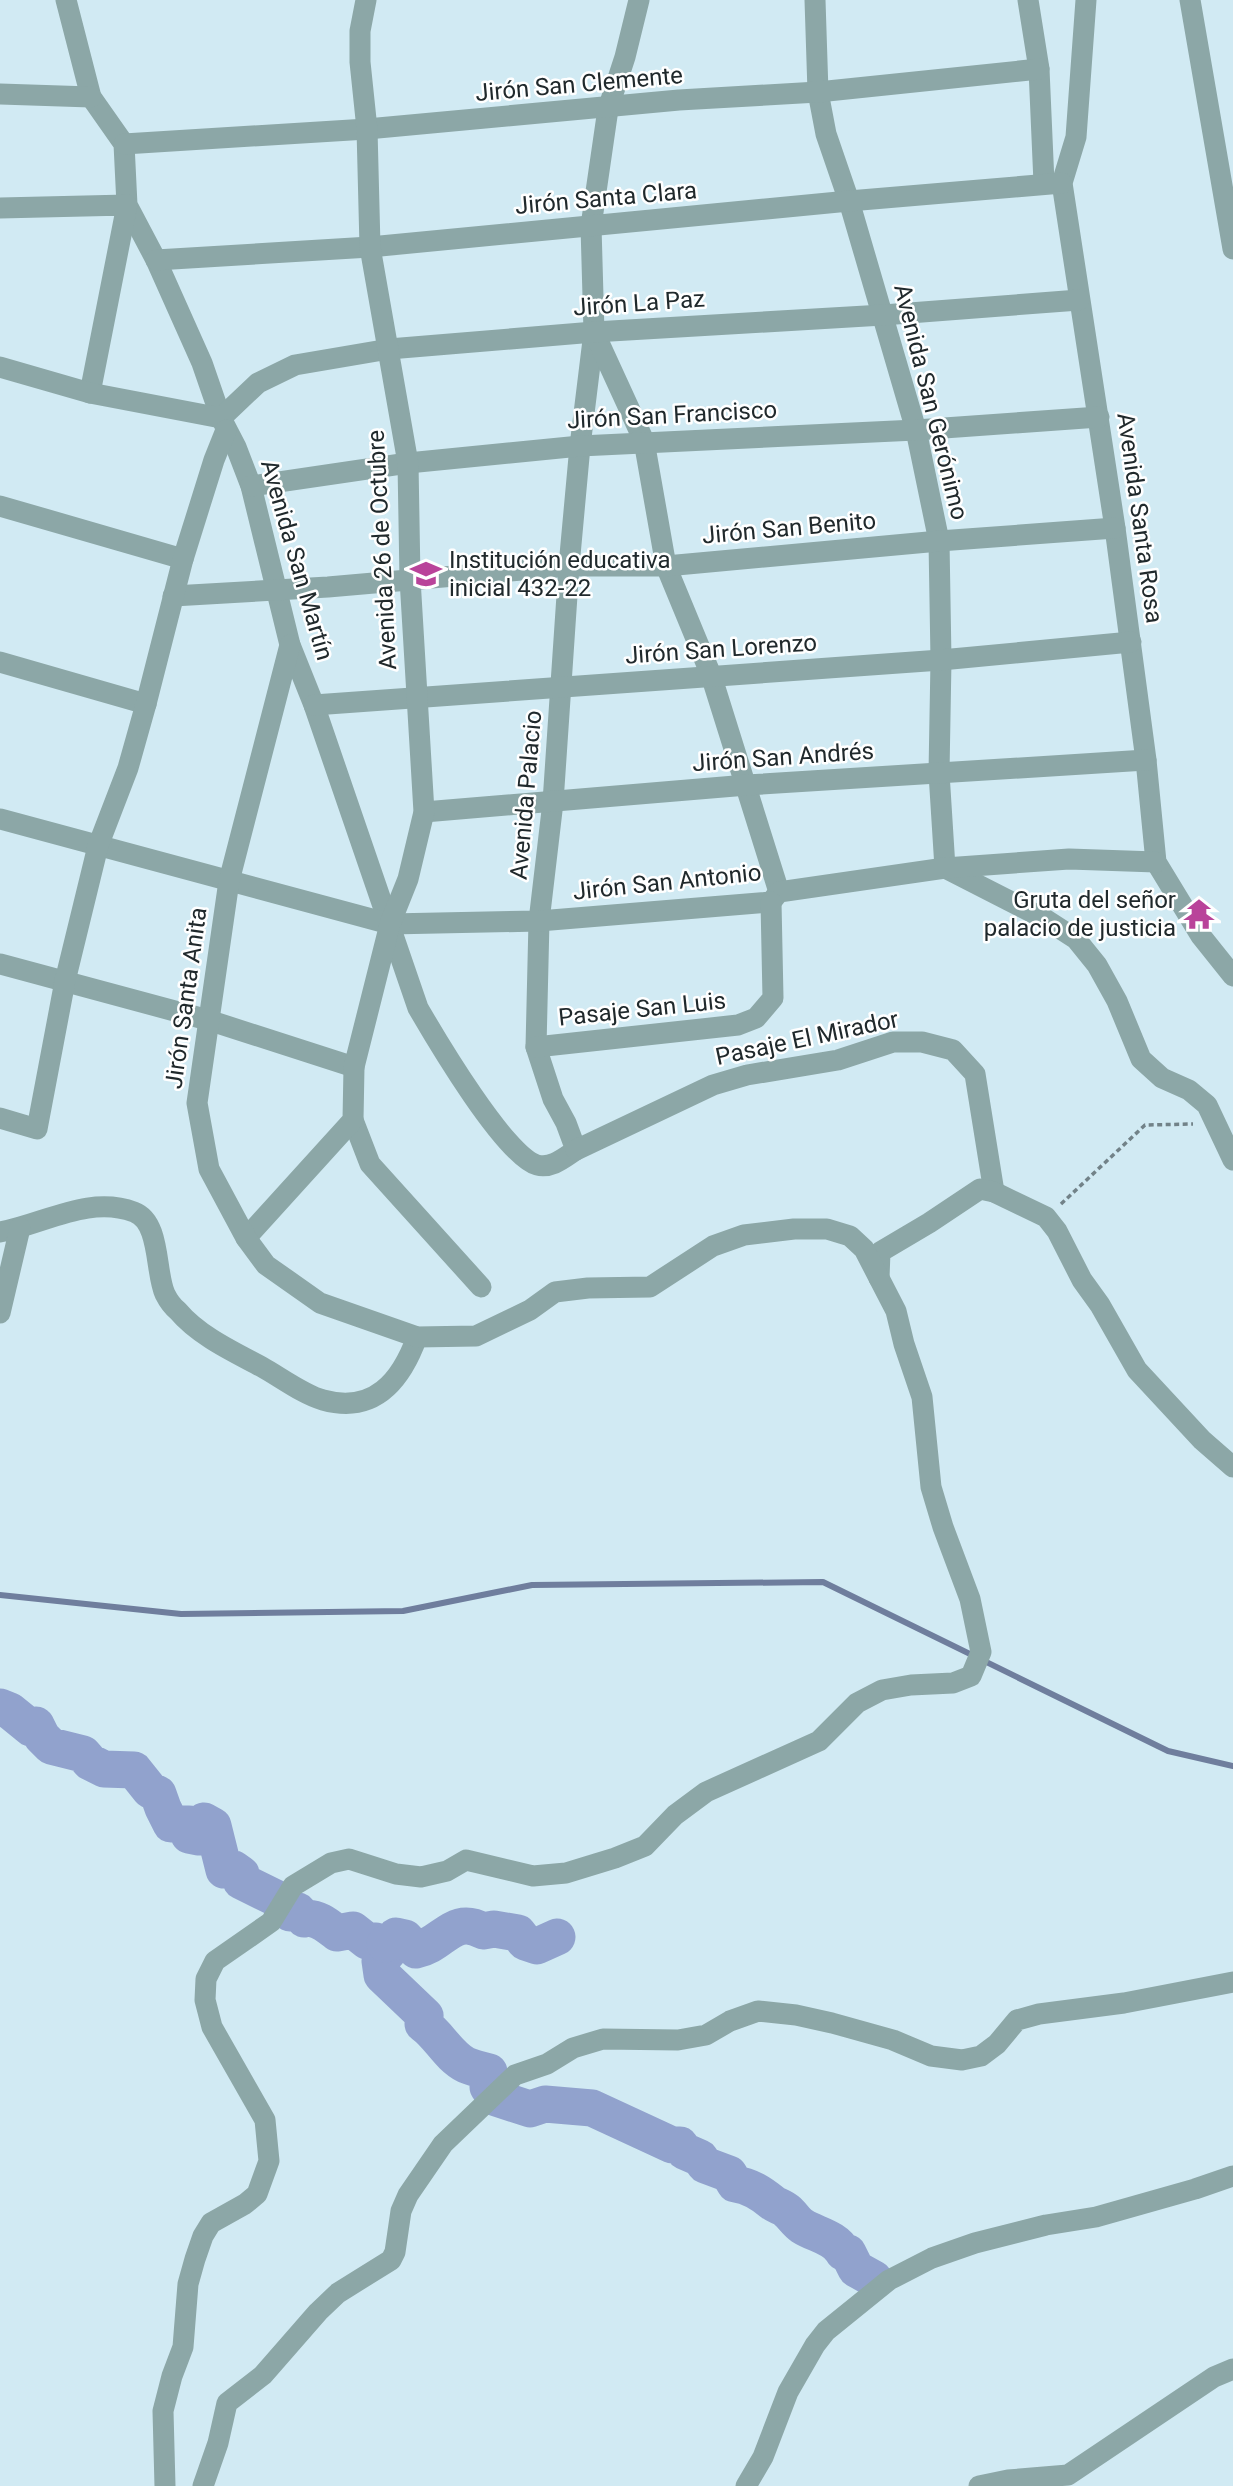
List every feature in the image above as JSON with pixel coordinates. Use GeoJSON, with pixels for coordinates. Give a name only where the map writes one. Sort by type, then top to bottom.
{"type":"FeatureCollection","features":[{"type":"Feature","properties":{"kind":"street"},"geometry":{"type":"LineString","coordinates":[[66,0],[91,97],[124,144]]}},
{"type":"Feature","properties":{"kind":"street","name":"Avenida 26 de Octubre"},"geometry":{"type":"LineString","coordinates":[[366,0],[360,32],[360,62],[367,129],[370,247],[408,463],[410,579],[424,812],[408,879],[390,924]]}},
{"type":"Feature","properties":{"kind":"street"},"geometry":{"type":"LineString","coordinates":[[608,108],[625,57],[639,0]]}},
{"type":"Feature","properties":{"kind":"street","name":"Avenida San Gerónimo"},"geometry":{"type":"LineString","coordinates":[[815,0],[818,92],[826,134],[849,201],[916,430],[939,541],[939,773],[945,868]]}},
{"type":"Feature","properties":{"kind":"street","name":"Avenida Santa Rosa"},"geometry":{"type":"LineString","coordinates":[[1028,0],[1053,183],[1079,300],[1099,417],[1131,642],[1156,862]]}},
{"type":"Feature","properties":{"kind":"street"},"geometry":{"type":"LineString","coordinates":[[1053,183],[1076,137],[1086,0]]}},
{"type":"Feature","properties":{"kind":"street"},"geometry":{"type":"LineString","coordinates":[[1190,0],[1233,249]]}},
{"type":"Feature","properties":{"kind":"street","name":"Jirón San Clemente"},"geometry":{"type":"LineString","coordinates":[[124,144],[367,129],[679,100],[818,92],[1039,68]]}},
{"type":"Feature","properties":{"kind":"street"},"geometry":{"type":"LineString","coordinates":[[0,94],[91,97]]}},
{"type":"Feature","properties":{"kind":"street","name":"Avenida Palacio"},"geometry":{"type":"LineString","coordinates":[[576,1150],[553,1099],[536,1047],[539,921],[553,802],[580,446],[594,332],[591,226],[608,108]]}},
{"type":"Feature","properties":{"kind":"street","name":"Avenida San Martín"},"geometry":{"type":"LineString","coordinates":[[124,144],[127,205],[156,260],[202,363],[223,424],[236,447],[251,486],[290,645],[314,705],[390,924]]}},
{"type":"Feature","properties":{"kind":"street","name":"Jirón Santa Clara"},"geometry":{"type":"LineString","coordinates":[[156,260],[370,247],[1053,183]]}},
{"type":"Feature","properties":{"kind":"street"},"geometry":{"type":"LineString","coordinates":[[0,208],[127,205],[90,393]]}},
{"type":"Feature","properties":{"kind":"street","name":"Jirón La Paz"},"geometry":{"type":"LineString","coordinates":[[223,424],[258,383],[295,365],[389,349],[594,332],[1079,300]]}},
{"type":"Feature","properties":{"kind":"street","name":"Pasaje San Luis"},"geometry":{"type":"LineString","coordinates":[[536,1047],[738,1025],[756,1018],[773,998],[775,897],[747,785],[712,675],[666,566],[644,441],[594,332]]}},
{"type":"Feature","properties":{"kind":"street"},"geometry":{"type":"LineString","coordinates":[[0,367],[90,393],[223,424],[183,559],[128,768],[98,846],[65,981],[37,1129],[0,1118]]}},
{"type":"Feature","properties":{"kind":"street","name":"Jirón San Francisco"},"geometry":{"type":"LineString","coordinates":[[251,486],[408,463],[580,446],[916,430],[1099,417]]}},
{"type":"Feature","properties":{"kind":"street"},"geometry":{"type":"LineString","coordinates":[[0,506],[183,559]]}},
{"type":"Feature","properties":{"kind":"street","name":"Jirón San Benito"},"geometry":{"type":"LineString","coordinates":[[173,596],[569,566],[666,566],[1115,528]]}},
{"type":"Feature","properties":{"kind":"street","name":"Jirón San Lorenzo"},"geometry":{"type":"LineString","coordinates":[[314,705],[941,660],[1131,642]]}},
{"type":"Feature","properties":{"kind":"street","name":"Jirón Santa Anita"},"geometry":{"type":"LineString","coordinates":[[290,645],[229,881],[197,1103],[209,1169],[246,1238],[266,1265],[320,1303],[417,1337]]}},
{"type":"Feature","properties":{"kind":"street"},"geometry":{"type":"LineString","coordinates":[[0,662],[146,704]]}},
{"type":"Feature","properties":{"kind":"street","name":"Jirón San Andrés"},"geometry":{"type":"LineString","coordinates":[[424,812],[747,785],[1146,760]]}},
{"type":"Feature","properties":{"kind":"street","name":"Jirón San Antonio"},"geometry":{"type":"LineString","coordinates":[[0,819],[390,924],[539,921],[775,897],[945,868],[1069,859],[1156,862]]}},
{"type":"Feature","properties":{"kind":"street"},"geometry":{"type":"LineString","coordinates":[[1156,862],[1202,936],[1233,976]]}},
{"type":"Feature","properties":{"kind":"street"},"geometry":{"type":"LineString","coordinates":[[945,868],[1045,919],[1076,939],[1097,965],[1141,1059],[1162,1078],[1189,1090],[1207,1105],[1233,1160]]}},
{"type":"Feature","properties":{"kind":"street"},"geometry":{"type":"LineString","coordinates":[[390,924],[354,1067],[353,1120],[370,1164],[481,1287]]}},
{"type":"Feature","properties":{"kind":"street"},"geometry":{"type":"LineString","coordinates":[[390,924],[418,1008],[443,1053],[508,1142],[535,1165],[548,1166],[576,1150]]}},
{"type":"Feature","properties":{"kind":"street"},"geometry":{"type":"LineString","coordinates":[[0,964],[208,1020],[354,1067]]}},
{"type":"Feature","properties":{"kind":"street","name":"Pasaje El Mirador"},"geometry":{"type":"LineString","coordinates":[[576,1150],[713,1085],[747,1075],[838,1060],[893,1042],[922,1042],[954,1050],[975,1074],[994,1192]]}},
{"type":"Feature","properties":{"kind":"street"},"geometry":{"type":"LineString","coordinates":[[246,1238],[353,1120]]}},
{"type":"Feature","properties":{"kind":"street"},"geometry":{"type":"LineString","coordinates":[[880,1278],[880,1252],[980,1189],[994,1192],[1046,1217],[1057,1231],[1082,1280],[1100,1305],[1137,1370],[1202,1440],[1233,1467]]}},
{"type":"Feature","properties":{"kind":"street"},"geometry":{"type":"LineString","coordinates":[[0,1313],[10,1230],[62,1214],[105,1205],[138,1213],[151,1230],[164,1293],[179,1313],[226,1349],[321,1400],[344,1404],[367,1401],[398,1377],[417,1337],[476,1336],[530,1310],[555,1292],[588,1287],[650,1287],[713,1246],[744,1235],[794,1229],[827,1229],[850,1236],[864,1249],[896,1311],[922,1397],[931,1487],[970,1599],[981,1652],[971,1676],[953,1683],[911,1685],[882,1690],[857,1703],[819,1741],[706,1792],[675,1815],[645,1846],[566,1873],[533,1876],[466,1860],[447,1871],[421,1877],[397,1874],[349,1859],[331,1863],[292,1886],[271,1922],[215,1961],[206,1979],[205,2000],[212,2026],[265,2120],[269,2161],[257,2194],[211,2223],[195,2259],[188,2284],[183,2347],[163,2411],[165,2486]]}},
{"type":"Feature","properties":{"kind":"street"},"geometry":{"type":"LineString","coordinates":[[203,2486],[218,2442],[227,2403],[263,2375],[338,2293],[391,2260],[400,2228],[401,2211],[408,2194],[443,2144],[515,2075],[547,2064],[573,2048],[603,2039],[678,2040],[706,2035],[730,2021],[758,2011],[796,2015],[832,2023],[893,2040],[932,2056],[962,2060],[981,2056],[997,2044],[1017,2020],[1233,1982]]}},
{"type":"Feature","properties":{"kind":"street"},"geometry":{"type":"LineString","coordinates":[[746,2486],[763,2457],[788,2392],[815,2345],[826,2331],[889,2280],[932,2258],[975,2243],[1046,2225],[1096,2217],[1233,2176]]}},
{"type":"Feature","properties":{"kind":"street"},"geometry":{"type":"LineString","coordinates":[[979,2486],[1008,2480],[1073,2480],[1214,2377],[1233,2369]]}},
{"type":"Feature","properties":{"kind":"path"},"geometry":{"type":"LineString","coordinates":[[1046,1217],[1144,1125],[1217,1124]]}},
{"type":"Feature","properties":{"kind":"waterway"},"geometry":{"type":"LineString","coordinates":[[0,1595],[181,1614],[403,1611],[532,1585],[823,1582],[1168,1751],[1233,1766]]}},
{"type":"Feature","properties":{"kind":"waterway"},"geometry":{"type":"LineString","coordinates":[[0,1707],[10,1711],[31,1728],[36,1725],[51,1746],[83,1754],[90,1762],[104,1769],[134,1770],[150,1790],[158,1794],[171,1824],[189,1824],[189,1835],[199,1837],[204,1821],[213,1826],[224,1870],[234,1869],[241,1874],[241,1881],[286,1903],[290,1913],[298,1911],[304,1919],[317,1920],[337,1933],[353,1930],[367,1941],[385,1944],[388,1952],[380,1961],[382,1975],[425,2016],[423,2024],[454,2056],[466,2065],[489,2072],[488,2087],[496,2098],[530,2109],[545,2104],[592,2108],[672,2145],[680,2145],[684,2151],[700,2158],[705,2165],[729,2174],[735,2184],[760,2193],[802,2226],[835,2243],[843,2252],[848,2253],[856,2269],[874,2279]]}},
{"type":"Feature","properties":{"kind":"waterway"},"geometry":{"type":"LineString","coordinates":[[385,1944],[392,1942],[396,1936],[405,1938],[416,1950],[464,1926],[483,1931],[494,1929],[518,1933],[525,1942],[537,1946],[557,1937]]}},
{"type":"Feature","properties":{"kind":"place","name":"Institución educativa inicial 432-22"},"geometry":{"type":"Point","coordinates":[426,574]}},
{"type":"Feature","properties":{"kind":"place","name":"Gruta del señor palacio de justicia"},"geometry":{"type":"Point","coordinates":[1199,914]}}]}
